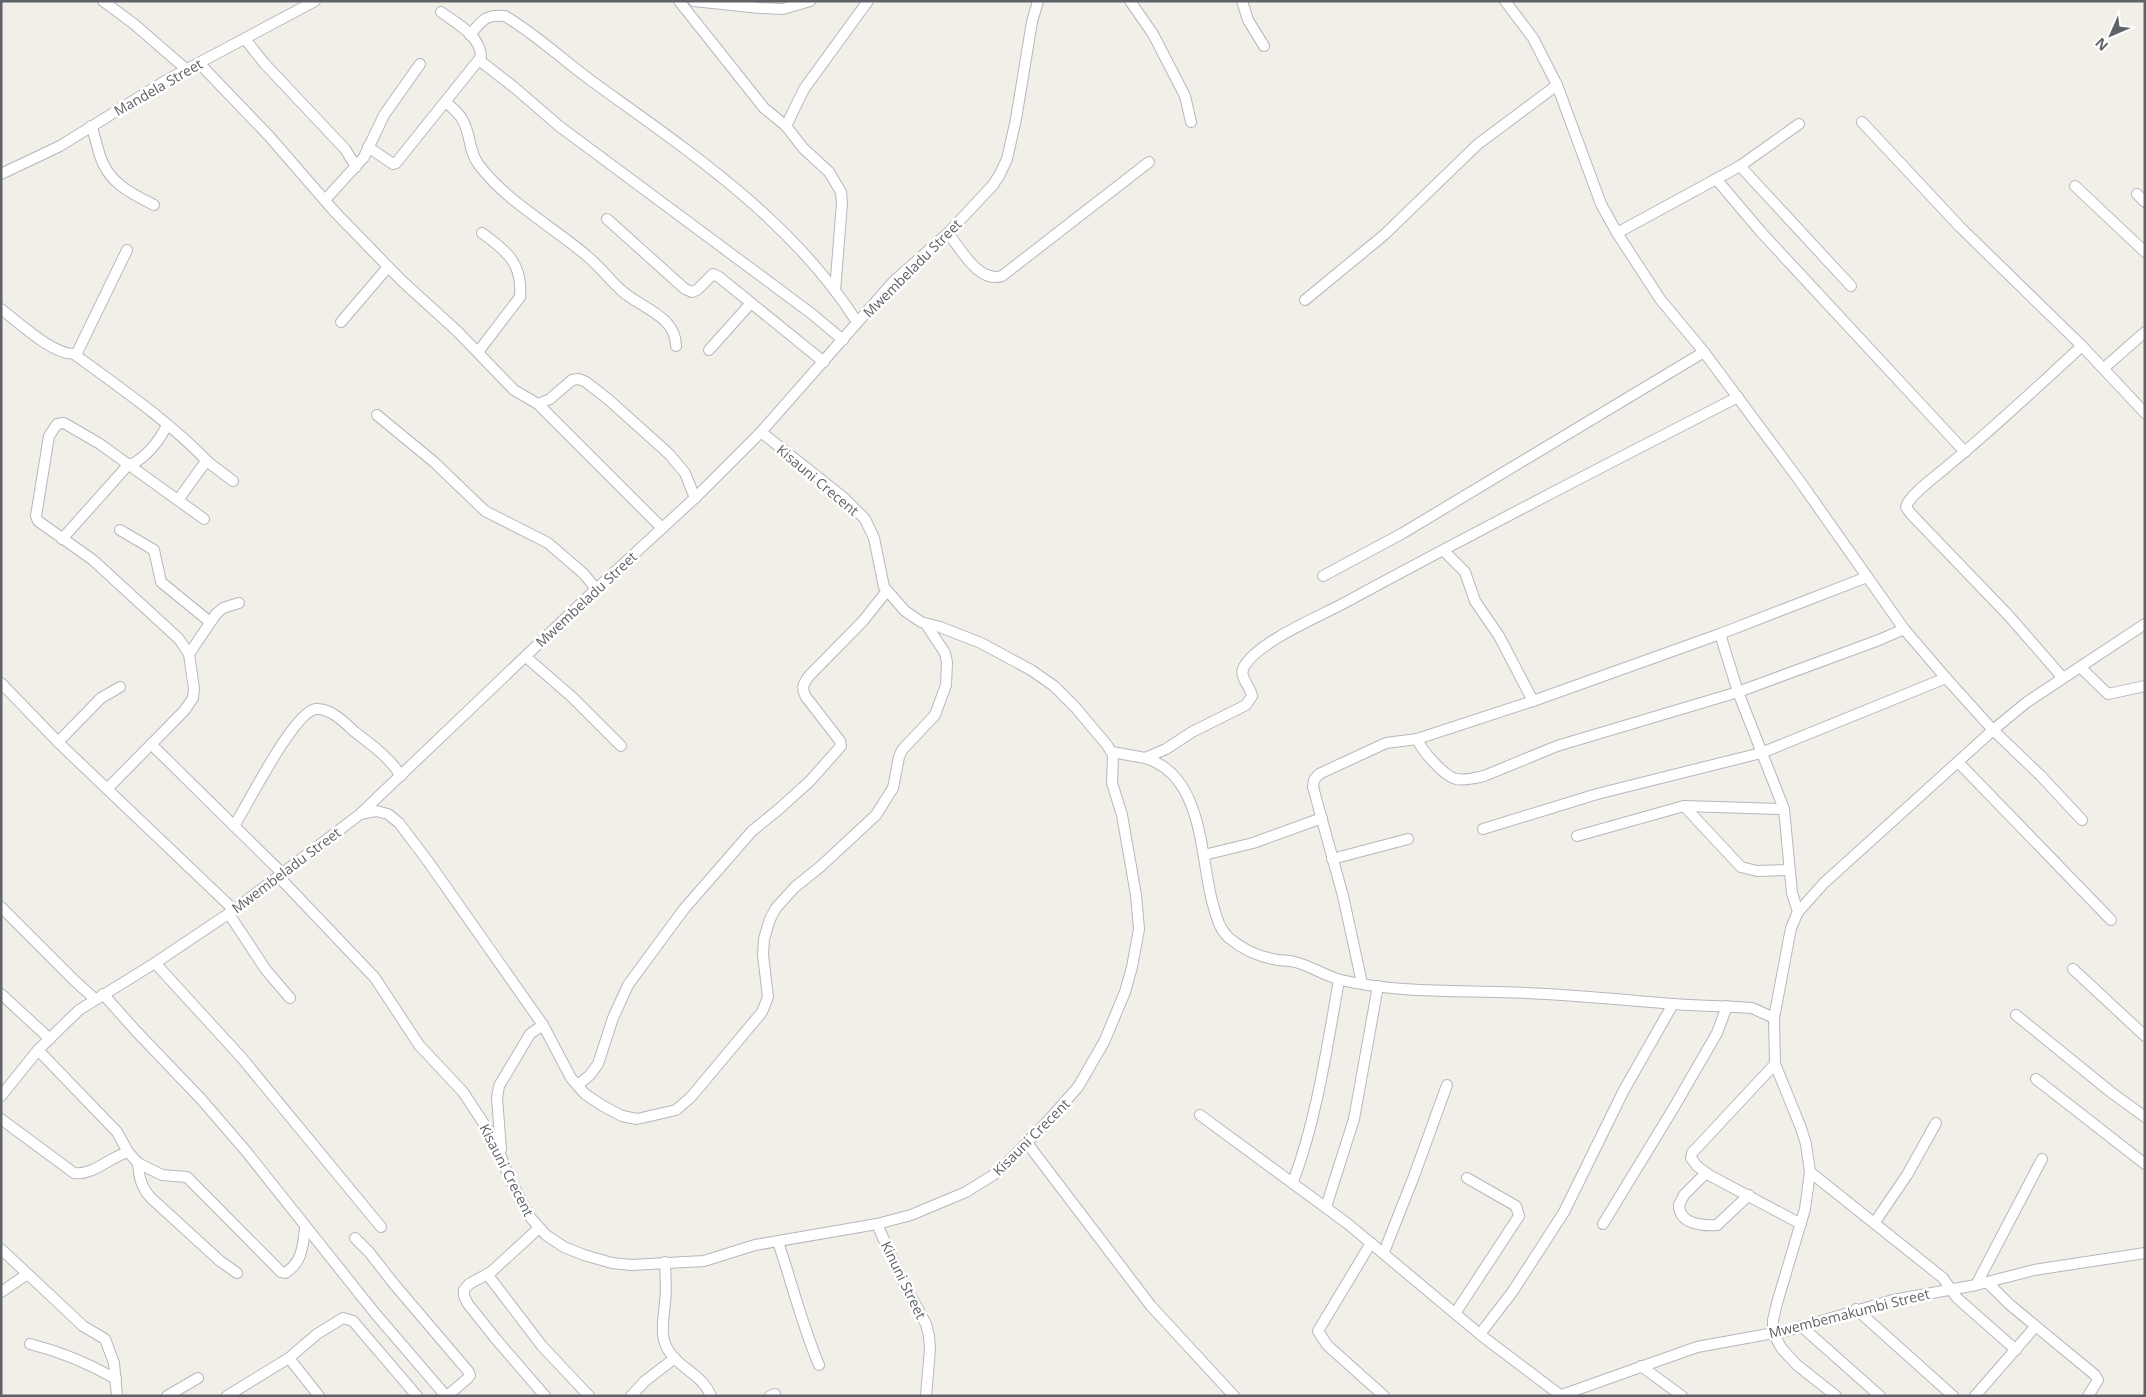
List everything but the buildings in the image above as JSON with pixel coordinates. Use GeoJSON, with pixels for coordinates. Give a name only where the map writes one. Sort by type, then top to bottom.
{"type":"FeatureCollection","features":[{"type":"Feature","properties":{"kind":"street"},"geometry":{"type":"LineString","coordinates":[[103,1],[141,30],[187,70]]}},
{"type":"Feature","properties":{"kind":"street","name":"Mandela Street"},"geometry":{"type":"LineString","coordinates":[[1,174],[60,146],[199,63],[315,1]]}},
{"type":"Feature","properties":{"kind":"street"},"geometry":{"type":"LineString","coordinates":[[679,1],[764,108],[786,126],[803,148],[829,172],[842,192],[835,291]]}},
{"type":"Feature","properties":{"kind":"street"},"geometry":{"type":"LineString","coordinates":[[694,1],[783,9],[810,1]]}},
{"type":"Feature","properties":{"kind":"street"},"geometry":{"type":"LineString","coordinates":[[786,126],[804,89],[868,1]]}},
{"type":"Feature","properties":{"kind":"street","name":"Mwembeladu Street"},"geometry":{"type":"LineString","coordinates":[[2,1095],[38,1050],[79,1010],[155,963],[231,912],[359,814],[596,589],[695,498],[760,432],[894,282],[948,233],[993,185],[1006,159],[1016,119],[1032,22],[1038,1]]}},
{"type":"Feature","properties":{"kind":"street"},"geometry":{"type":"LineString","coordinates":[[1130,1],[1153,34],[1185,96],[1191,122]]}},
{"type":"Feature","properties":{"kind":"street"},"geometry":{"type":"LineString","coordinates":[[1242,1],[1248,20],[1264,46]]}},
{"type":"Feature","properties":{"kind":"street"},"geometry":{"type":"LineString","coordinates":[[1505,1],[1533,38],[1557,84],[1601,204],[1617,233],[1660,299],[1704,352],[1800,480],[1904,629],[1993,730],[2040,775],[2082,820]]}},
{"type":"Feature","properties":{"kind":"street"},"geometry":{"type":"LineString","coordinates":[[368,147],[393,164],[396,163],[481,57],[479,44],[441,12]]}},
{"type":"Feature","properties":{"kind":"street"},"geometry":{"type":"LineString","coordinates":[[470,35],[484,19],[492,15],[505,16],[516,22],[575,69],[694,155],[777,224],[812,262],[857,322]]}},
{"type":"Feature","properties":{"kind":"street"},"geometry":{"type":"LineString","coordinates":[[245,39],[264,64],[345,149],[356,167]]}},
{"type":"Feature","properties":{"kind":"street"},"geometry":{"type":"LineString","coordinates":[[479,60],[516,88],[559,126],[812,314],[843,340]]}},
{"type":"Feature","properties":{"kind":"street"},"geometry":{"type":"LineString","coordinates":[[199,63],[269,136],[325,200],[388,267],[478,352],[514,390],[538,404],[662,528]]}},
{"type":"Feature","properties":{"kind":"street"},"geometry":{"type":"LineString","coordinates":[[325,200],[356,167],[384,115],[420,64]]}},
{"type":"Feature","properties":{"kind":"street"},"geometry":{"type":"LineString","coordinates":[[1304,300],[1384,235],[1478,144],[1557,84]]}},
{"type":"Feature","properties":{"kind":"street"},"geometry":{"type":"LineString","coordinates":[[446,102],[462,119],[472,155],[479,166],[514,199],[586,255],[624,292],[664,320],[672,329],[676,338],[676,346]]}},
{"type":"Feature","properties":{"kind":"street"},"geometry":{"type":"LineString","coordinates":[[1862,122],[1960,227],[2104,368],[2145,413]]}},
{"type":"Feature","properties":{"kind":"street"},"geometry":{"type":"LineString","coordinates":[[1617,233],[1717,180],[1799,124]]}},
{"type":"Feature","properties":{"kind":"street"},"geometry":{"type":"LineString","coordinates":[[91,126],[100,156],[111,177],[121,187],[154,205]]}},
{"type":"Feature","properties":{"kind":"street"},"geometry":{"type":"LineString","coordinates":[[948,233],[981,274],[994,279],[1002,276],[1149,162]]}},
{"type":"Feature","properties":{"kind":"street"},"geometry":{"type":"LineString","coordinates":[[1740,166],[1851,286]]}},
{"type":"Feature","properties":{"kind":"street"},"geometry":{"type":"LineString","coordinates":[[1717,180],[1761,232],[1965,452]]}},
{"type":"Feature","properties":{"kind":"street"},"geometry":{"type":"LineString","coordinates":[[2075,186],[2145,252]]}},
{"type":"Feature","properties":{"kind":"street"},"geometry":{"type":"LineString","coordinates":[[2137,194],[2145,202]]}},
{"type":"Feature","properties":{"kind":"street"},"geometry":{"type":"LineString","coordinates":[[607,219],[685,289],[692,292],[697,290],[713,274],[719,277],[824,362]]}},
{"type":"Feature","properties":{"kind":"street"},"geometry":{"type":"LineString","coordinates":[[478,352],[516,303],[520,296],[521,287],[519,272],[513,259],[482,233]]}},
{"type":"Feature","properties":{"kind":"street"},"geometry":{"type":"LineString","coordinates":[[74,354],[81,347],[93,318],[127,250]]}},
{"type":"Feature","properties":{"kind":"street"},"geometry":{"type":"LineString","coordinates":[[340,322],[388,267]]}},
{"type":"Feature","properties":{"kind":"street"},"geometry":{"type":"LineString","coordinates":[[709,350],[751,303]]}},
{"type":"Feature","properties":{"kind":"street"},"geometry":{"type":"LineString","coordinates":[[1,309],[41,340],[60,351],[74,354],[167,425],[208,462],[234,481]]}},
{"type":"Feature","properties":{"kind":"street"},"geometry":{"type":"LineString","coordinates":[[2104,368],[2145,332]]}},
{"type":"Feature","properties":{"kind":"street"},"geometry":{"type":"LineString","coordinates":[[2063,678],[2009,616],[1911,514],[1906,506],[1916,493],[1965,452],[2082,346]]}},
{"type":"Feature","properties":{"kind":"street"},"geometry":{"type":"LineString","coordinates":[[1323,576],[1404,534],[1704,352]]}},
{"type":"Feature","properties":{"kind":"street"},"geometry":{"type":"LineString","coordinates":[[538,404],[550,400],[572,380],[582,380],[609,400],[669,454],[684,473],[695,498]]}},
{"type":"Feature","properties":{"kind":"street"},"geometry":{"type":"LineString","coordinates":[[1145,758],[1166,749],[1192,732],[1249,702],[1252,693],[1242,676],[1245,664],[1266,646],[1290,630],[1348,602],[1410,566],[1444,551],[1522,507],[1738,397]]}},
{"type":"Feature","properties":{"kind":"street"},"geometry":{"type":"LineString","coordinates":[[377,415],[434,462],[485,510],[548,544],[584,574],[596,589]]}},
{"type":"Feature","properties":{"kind":"street"},"geometry":{"type":"LineString","coordinates":[[107,789],[184,711],[193,698],[194,681],[189,654],[179,639],[136,597],[93,560],[40,524],[36,516],[49,436],[57,424],[64,423],[71,426],[130,464],[204,519]]}},
{"type":"Feature","properties":{"kind":"street"},"geometry":{"type":"LineString","coordinates":[[62,539],[130,464],[139,460],[161,437],[167,425]]}},
{"type":"Feature","properties":{"kind":"street","name":"Kisauni Crecent"},"geometry":{"type":"LineString","coordinates":[[151,744],[280,874],[375,978],[410,1033],[463,1092],[494,1139],[523,1207],[539,1228],[564,1247],[598,1260],[631,1265],[704,1261],[755,1245],[877,1224],[911,1215],[979,1186],[998,1172],[1071,1096],[1095,1060],[1124,992],[1137,950],[1139,929],[1136,895],[1122,815],[1112,783],[1114,763],[1112,752],[1060,692],[1031,670],[981,643],[926,624],[905,611],[886,592],[882,582],[874,538],[865,519],[844,498],[760,432]]}},
{"type":"Feature","properties":{"kind":"street"},"geometry":{"type":"LineString","coordinates":[[178,500],[204,464],[208,462]]}},
{"type":"Feature","properties":{"kind":"street"},"geometry":{"type":"LineString","coordinates":[[120,530],[154,550],[161,582],[210,622]]}},
{"type":"Feature","properties":{"kind":"street"},"geometry":{"type":"LineString","coordinates":[[1444,551],[1465,572],[1475,601],[1499,636],[1533,701]]}},
{"type":"Feature","properties":{"kind":"street"},"geometry":{"type":"LineString","coordinates":[[1362,983],[1313,786],[1314,780],[1319,774],[1386,743],[1417,739],[1533,701],[1720,634],[1867,577]]}},
{"type":"Feature","properties":{"kind":"street"},"geometry":{"type":"LineString","coordinates":[[578,1085],[590,1075],[598,1064],[613,1018],[628,985],[684,910],[752,831],[810,781],[841,746],[840,741],[806,697],[802,690],[804,683],[864,621],[886,592]]}},
{"type":"Feature","properties":{"kind":"street"},"geometry":{"type":"LineString","coordinates":[[189,654],[210,622],[223,608],[239,603]]}},
{"type":"Feature","properties":{"kind":"street"},"geometry":{"type":"LineString","coordinates":[[359,814],[376,811],[388,814],[399,823],[543,1025],[563,1065],[578,1085],[604,1106],[622,1116],[637,1119],[676,1110],[691,1098],[708,1079],[762,1012],[768,997],[763,955],[764,939],[776,908],[795,887],[820,867],[876,815],[894,788],[902,750],[936,715],[946,685],[947,662],[942,647],[926,624]]}},
{"type":"Feature","properties":{"kind":"street"},"geometry":{"type":"LineString","coordinates":[[1836,1396],[1782,1349],[1773,1333],[1773,1320],[1777,1303],[1808,1194],[1810,1172],[1806,1144],[1801,1128],[1775,1064],[1774,1018],[1791,928],[1798,912],[1824,883],[1993,730],[2027,702],[2145,624]]}},
{"type":"Feature","properties":{"kind":"street"},"geometry":{"type":"LineString","coordinates":[[1417,739],[1426,753],[1449,776],[1457,779],[1472,779],[1484,776],[1557,746],[1738,692],[1904,629]]}},
{"type":"Feature","properties":{"kind":"street"},"geometry":{"type":"LineString","coordinates":[[1720,634],[1738,692],[1784,809],[1792,893],[1798,912]]}},
{"type":"Feature","properties":{"kind":"street"},"geometry":{"type":"LineString","coordinates":[[526,657],[572,697],[621,746]]}},
{"type":"Feature","properties":{"kind":"street"},"geometry":{"type":"LineString","coordinates":[[2080,666],[2108,694],[2145,686]]}},
{"type":"Feature","properties":{"kind":"street"},"geometry":{"type":"LineString","coordinates":[[1483,828],[1597,794],[1761,753],[1946,678]]}},
{"type":"Feature","properties":{"kind":"street"},"geometry":{"type":"LineString","coordinates":[[1,683],[58,742],[231,912],[266,970],[290,998]]}},
{"type":"Feature","properties":{"kind":"street"},"geometry":{"type":"LineString","coordinates":[[58,742],[101,698],[120,687]]}},
{"type":"Feature","properties":{"kind":"street"},"geometry":{"type":"LineString","coordinates":[[234,826],[266,768],[307,713],[314,709],[324,710],[340,719],[394,764],[401,776]]}},
{"type":"Feature","properties":{"kind":"street"},"geometry":{"type":"LineString","coordinates":[[1112,752],[1145,758],[1159,764],[1183,789],[1194,810],[1204,855],[1206,876],[1217,920],[1227,936],[1262,956],[1295,962],[1340,980],[1378,986],[1431,991],[1525,993],[1752,1008],[1774,1018]]}},
{"type":"Feature","properties":{"kind":"street"},"geometry":{"type":"LineString","coordinates":[[1958,762],[2111,920]]}},
{"type":"Feature","properties":{"kind":"street"},"geometry":{"type":"LineString","coordinates":[[1577,836],[1684,806],[1784,809]]}},
{"type":"Feature","properties":{"kind":"street"},"geometry":{"type":"LineString","coordinates":[[1684,806],[1741,867],[1757,871],[1789,870]]}},
{"type":"Feature","properties":{"kind":"street"},"geometry":{"type":"LineString","coordinates":[[1204,855],[1252,843],[1322,818]]}},
{"type":"Feature","properties":{"kind":"street"},"geometry":{"type":"LineString","coordinates":[[1332,859],[1408,839]]}},
{"type":"Feature","properties":{"kind":"street"},"geometry":{"type":"LineString","coordinates":[[1,907],[76,982],[99,996],[136,1031],[201,1099],[245,1150],[374,1312],[447,1396],[468,1378],[470,1375],[468,1371],[369,1252],[355,1238]]}},
{"type":"Feature","properties":{"kind":"street"},"geometry":{"type":"LineString","coordinates":[[155,963],[235,1050],[381,1228]]}},
{"type":"Feature","properties":{"kind":"street"},"geometry":{"type":"LineString","coordinates":[[2073,969],[2145,1036]]}},
{"type":"Feature","properties":{"kind":"street"},"geometry":{"type":"LineString","coordinates":[[1293,1182],[1303,1156],[1310,1126],[1340,980]]}},
{"type":"Feature","properties":{"kind":"street"},"geometry":{"type":"LineString","coordinates":[[1326,1207],[1354,1119],[1378,986]]}},
{"type":"Feature","properties":{"kind":"street"},"geometry":{"type":"LineString","coordinates":[[1,994],[50,1039]]}},
{"type":"Feature","properties":{"kind":"street"},"geometry":{"type":"LineString","coordinates":[[1480,1334],[1514,1290],[1564,1212],[1624,1090],[1673,1004]]}},
{"type":"Feature","properties":{"kind":"street"},"geometry":{"type":"LineString","coordinates":[[1603,1224],[1717,1033],[1727,1006]]}},
{"type":"Feature","properties":{"kind":"street"},"geometry":{"type":"LineString","coordinates":[[2016,1015],[2145,1118]]}},
{"type":"Feature","properties":{"kind":"street"},"geometry":{"type":"LineString","coordinates":[[502,1157],[497,1098],[499,1086],[530,1034],[543,1025]]}},
{"type":"Feature","properties":{"kind":"street"},"geometry":{"type":"LineString","coordinates":[[38,1050],[117,1132],[128,1152],[138,1162],[162,1174],[187,1177],[194,1182],[213,1205],[281,1272],[292,1268],[297,1262],[302,1252],[306,1228]]}},
{"type":"Feature","properties":{"kind":"street"},"geometry":{"type":"LineString","coordinates":[[1775,1064],[1692,1154],[1693,1161],[1706,1173],[1800,1224]]}},
{"type":"Feature","properties":{"kind":"street"},"geometry":{"type":"LineString","coordinates":[[2036,1080],[2145,1164]]}},
{"type":"Feature","properties":{"kind":"street"},"geometry":{"type":"LineString","coordinates":[[1384,1252],[1447,1085]]}},
{"type":"Feature","properties":{"kind":"street"},"geometry":{"type":"LineString","coordinates":[[1200,1115],[1293,1182],[1384,1252],[1480,1334],[1560,1396]]}},
{"type":"Feature","properties":{"kind":"street"},"geometry":{"type":"LineString","coordinates":[[1,1119],[74,1173],[87,1172],[111,1158],[128,1152]]}},
{"type":"Feature","properties":{"kind":"street"},"geometry":{"type":"LineString","coordinates":[[1875,1222],[1907,1175],[1936,1122]]}},
{"type":"Feature","properties":{"kind":"street"},"geometry":{"type":"LineString","coordinates":[[1027,1143],[1151,1306],[1234,1396]]}},
{"type":"Feature","properties":{"kind":"street"},"geometry":{"type":"LineString","coordinates":[[1976,1285],[2042,1158]]}},
{"type":"Feature","properties":{"kind":"street"},"geometry":{"type":"LineString","coordinates":[[138,1162],[139,1178],[144,1190],[151,1198],[214,1256],[237,1273]]}},
{"type":"Feature","properties":{"kind":"street"},"geometry":{"type":"LineString","coordinates":[[1810,1172],[1943,1278],[1950,1290],[2016,1350]]}},
{"type":"Feature","properties":{"kind":"street"},"geometry":{"type":"LineString","coordinates":[[1706,1173],[1684,1195],[1679,1205],[1683,1217],[1691,1222],[1705,1226],[1716,1225],[1748,1195]]}},
{"type":"Feature","properties":{"kind":"street"},"geometry":{"type":"LineString","coordinates":[[1456,1312],[1519,1216],[1516,1206],[1467,1178]]}},
{"type":"Feature","properties":{"kind":"street","name":"Kinuni Street"},"geometry":{"type":"LineString","coordinates":[[877,1224],[926,1324],[930,1349],[926,1396]]}},
{"type":"Feature","properties":{"kind":"street"},"geometry":{"type":"LineString","coordinates":[[539,1228],[487,1274],[469,1284],[464,1290],[464,1296],[468,1304],[545,1396]]}},
{"type":"Feature","properties":{"kind":"street"},"geometry":{"type":"LineString","coordinates":[[778,1242],[801,1319],[819,1365]]}},
{"type":"Feature","properties":{"kind":"street"},"geometry":{"type":"LineString","coordinates":[[1371,1243],[1318,1331],[1327,1344],[1384,1396]]}},
{"type":"Feature","properties":{"kind":"street"},"geometry":{"type":"LineString","coordinates":[[1,1249],[26,1275],[47,1291],[83,1326],[105,1340],[114,1363],[118,1396]]}},
{"type":"Feature","properties":{"kind":"street","name":"Mwembemakumbi Street"},"geometry":{"type":"LineString","coordinates":[[1560,1396],[1697,1347],[1773,1333],[1856,1309],[1976,1285],[2034,1270],[2145,1253]]}},
{"type":"Feature","properties":{"kind":"street"},"geometry":{"type":"LineString","coordinates":[[665,1262],[665,1302],[662,1331],[664,1343],[675,1358],[702,1380],[710,1396]]}},
{"type":"Feature","properties":{"kind":"street"},"geometry":{"type":"LineString","coordinates":[[487,1274],[542,1346],[589,1396]]}},
{"type":"Feature","properties":{"kind":"street"},"geometry":{"type":"LineString","coordinates":[[1,1292],[26,1275]]}},
{"type":"Feature","properties":{"kind":"street"},"geometry":{"type":"LineString","coordinates":[[1987,1282],[2003,1300],[2095,1375],[2098,1380],[2088,1396]]}},
{"type":"Feature","properties":{"kind":"street"},"geometry":{"type":"LineString","coordinates":[[1856,1309],[1953,1396]]}},
{"type":"Feature","properties":{"kind":"street"},"geometry":{"type":"LineString","coordinates":[[227,1396],[289,1358],[337,1320],[347,1318],[353,1321],[417,1396]]}},
{"type":"Feature","properties":{"kind":"street"},"geometry":{"type":"LineString","coordinates":[[1801,1326],[1880,1396]]}},
{"type":"Feature","properties":{"kind":"street"},"geometry":{"type":"LineString","coordinates":[[1975,1396],[2035,1327]]}},
{"type":"Feature","properties":{"kind":"street"},"geometry":{"type":"LineString","coordinates":[[30,1344],[62,1352],[84,1361],[116,1379]]}},
{"type":"Feature","properties":{"kind":"street"},"geometry":{"type":"LineString","coordinates":[[289,1358],[319,1396]]}},
{"type":"Feature","properties":{"kind":"street"},"geometry":{"type":"LineString","coordinates":[[631,1396],[644,1381],[675,1358]]}},
{"type":"Feature","properties":{"kind":"street"},"geometry":{"type":"LineString","coordinates":[[1641,1366],[1682,1396]]}},
{"type":"Feature","properties":{"kind":"street"},"geometry":{"type":"LineString","coordinates":[[167,1396],[198,1378]]}}]}
